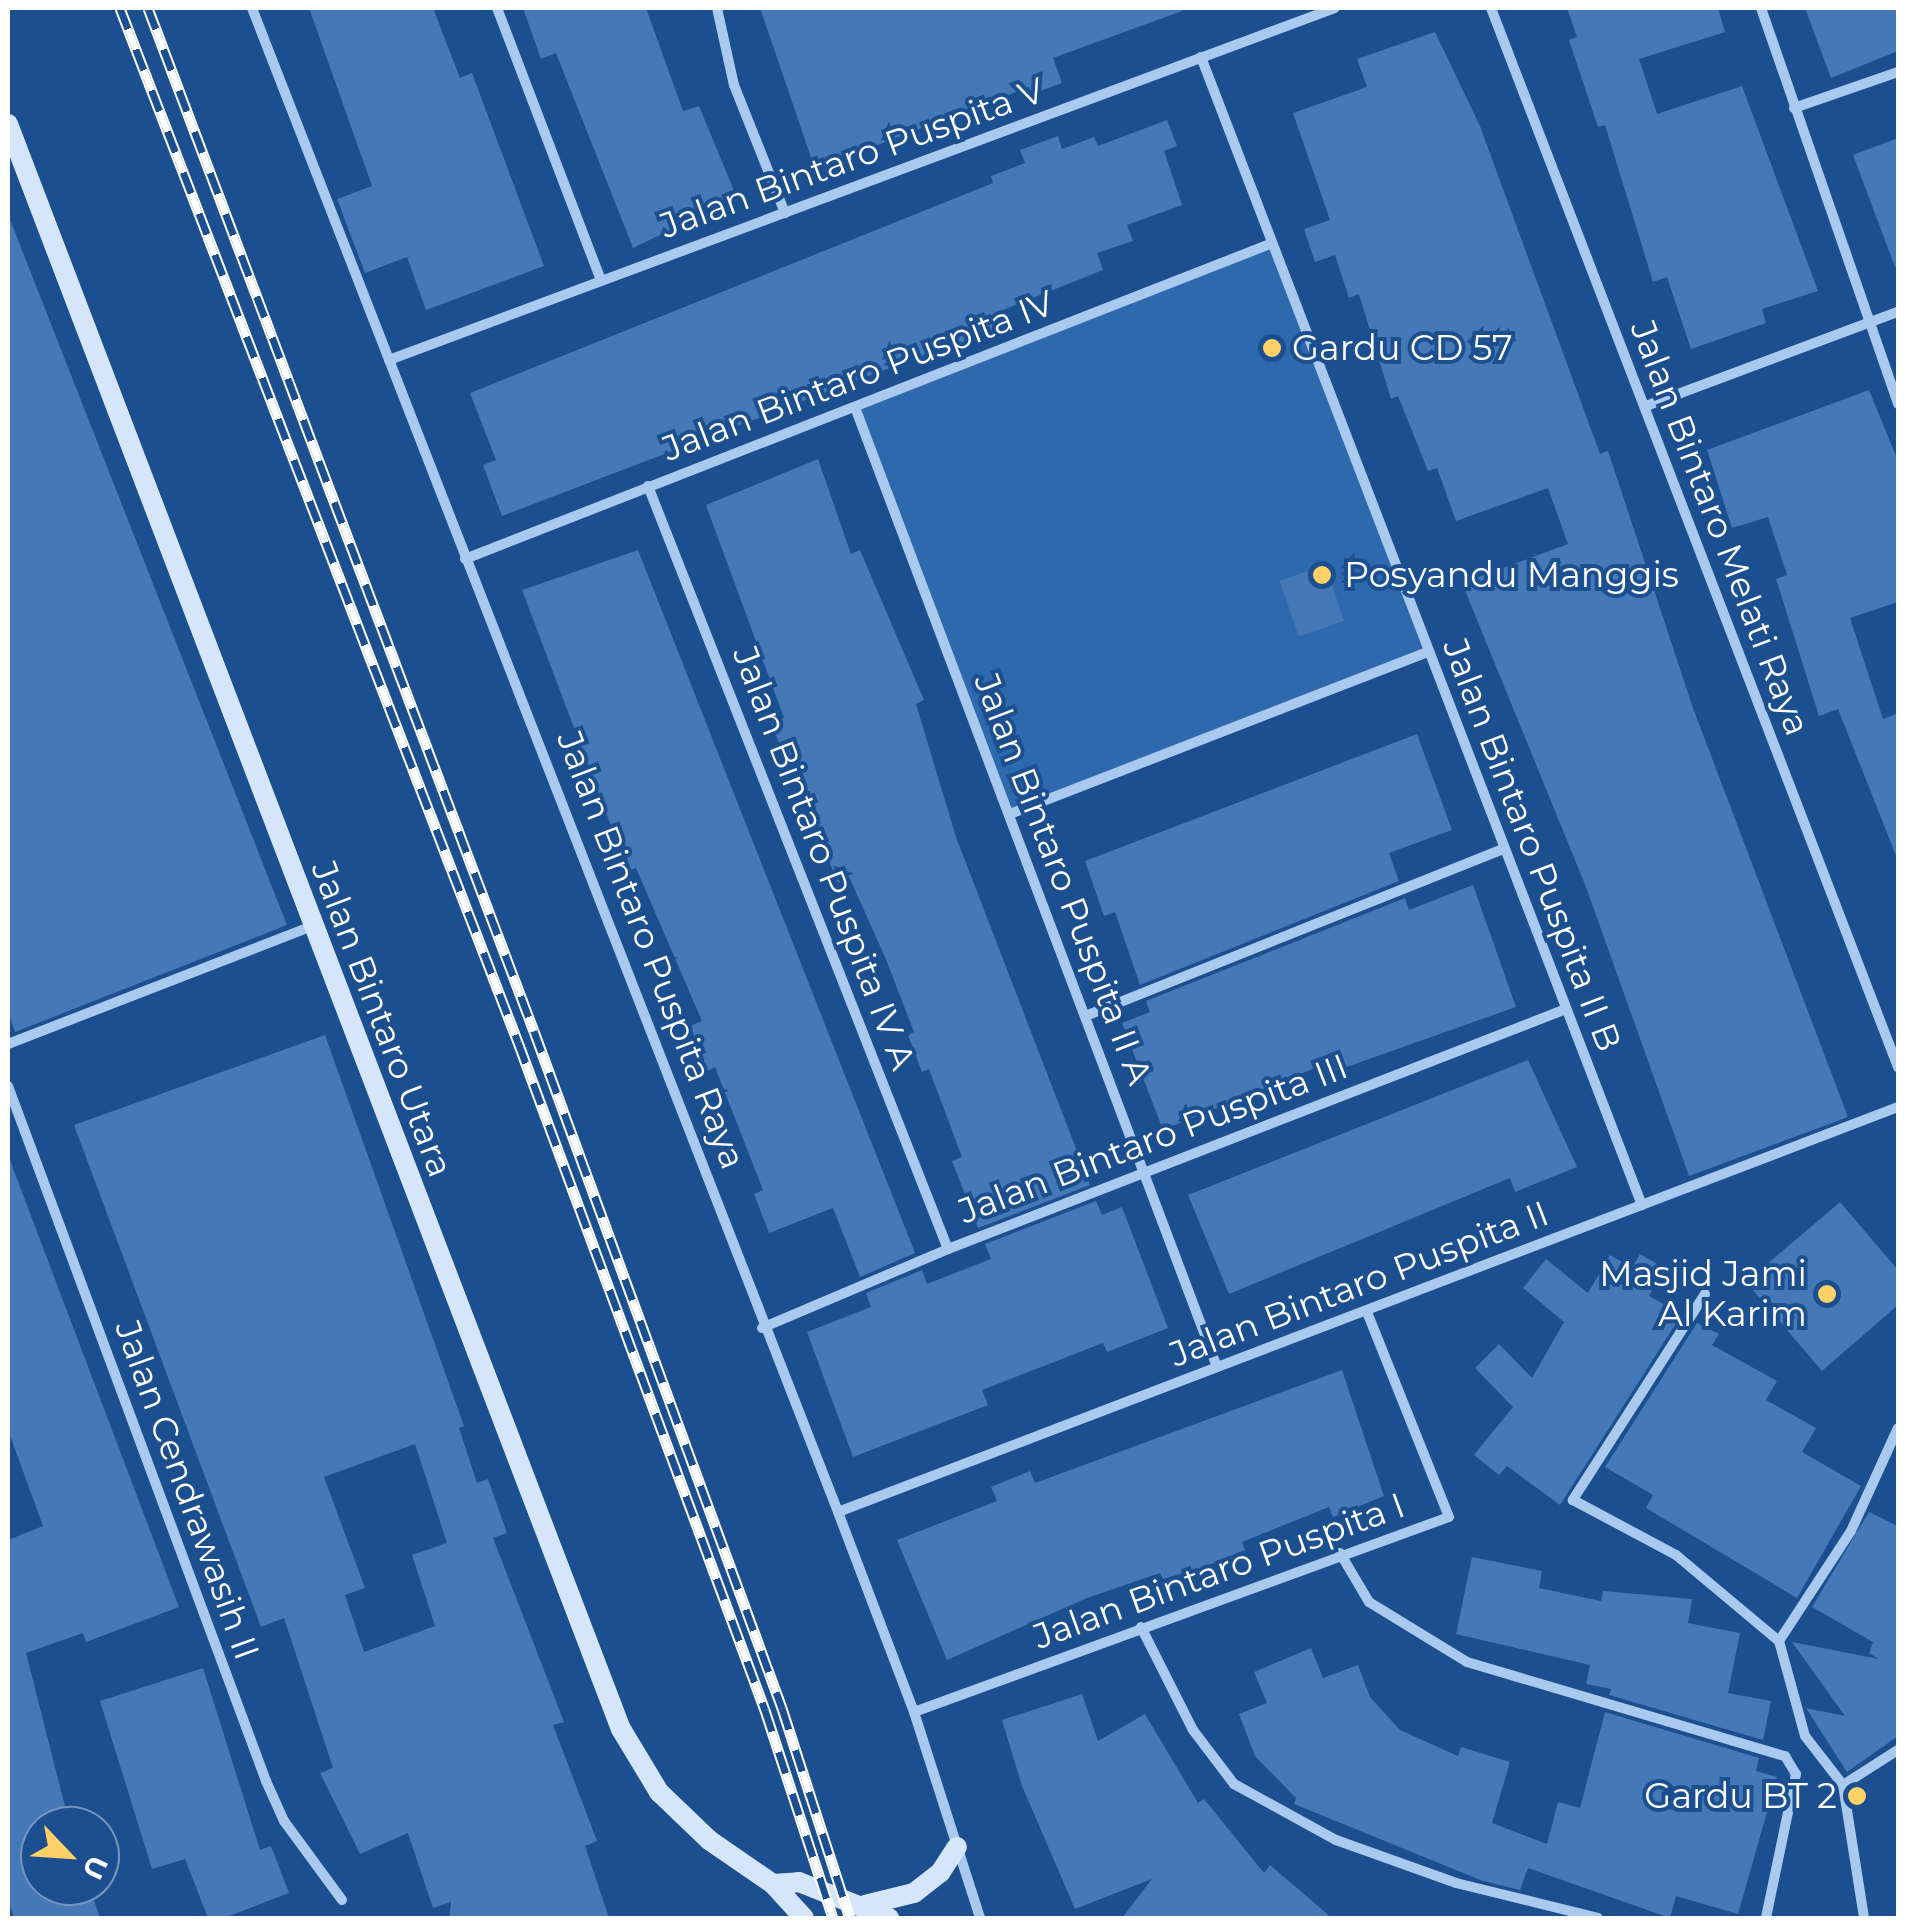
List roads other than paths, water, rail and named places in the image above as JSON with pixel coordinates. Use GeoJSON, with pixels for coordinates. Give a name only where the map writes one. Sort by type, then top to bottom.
{"type":"FeatureCollection","features":[{"type":"Feature","properties":{"kind":"main road","name":"Jalan Bintaro Utara"},"geometry":{"type":"LineString","coordinates":[[8,124],[621,1728],[659,1792],[709,1840],[773,1884],[806,1918]]}},
{"type":"Feature","properties":{"kind":"main road"},"geometry":{"type":"LineString","coordinates":[[773,1884],[799,1882],[877,1912],[914,1893],[959,1852]]}},
{"type":"Feature","properties":{"kind":"main road"},"geometry":{"type":"LineString","coordinates":[[799,1882],[806,1918]]}},
{"type":"Feature","properties":{"kind":"street","name":"Jalan Bintaro Puspita Raya"},"geometry":{"type":"LineString","coordinates":[[252,8],[762,1328],[838,1512],[914,1712],[980,1918]]}},
{"type":"Feature","properties":{"kind":"street"},"geometry":{"type":"LineString","coordinates":[[497,8],[601,281]]}},
{"type":"Feature","properties":{"kind":"street"},"geometry":{"type":"LineString","coordinates":[[716,8],[734,86],[785,213]]}},
{"type":"Feature","properties":{"kind":"street","name":"Jalan Bintaro Puspita V"},"geometry":{"type":"LineString","coordinates":[[389,360],[1335,8]]}},
{"type":"Feature","properties":{"kind":"street","name":"Jalan Bintaro Melati Raya"},"geometry":{"type":"LineString","coordinates":[[1492,8],[1898,1067]]}},
{"type":"Feature","properties":{"kind":"street"},"geometry":{"type":"LineString","coordinates":[[1761,8],[1898,404]]}},
{"type":"Feature","properties":{"kind":"street","name":"Jalan Bintaro Puspita II B"},"geometry":{"type":"LineString","coordinates":[[1201,57],[1501,850],[1642,1204]]}},
{"type":"Feature","properties":{"kind":"street"},"geometry":{"type":"LineString","coordinates":[[1794,108],[1898,72]]}},
{"type":"Feature","properties":{"kind":"street","name":"Jalan Bintaro Puspita IV"},"geometry":{"type":"LineString","coordinates":[[464,559],[856,410],[1270,244]]}},
{"type":"Feature","properties":{"kind":"street"},"geometry":{"type":"LineString","coordinates":[[1646,406],[1898,312]]}},
{"type":"Feature","properties":{"kind":"street","name":"Jalan Bintaro Puspita II A"},"geometry":{"type":"LineString","coordinates":[[856,410],[1088,1015],[1142,1172],[1217,1367]]}},
{"type":"Feature","properties":{"kind":"street","name":"Jalan Bintaro Puspita IV A"},"geometry":{"type":"LineString","coordinates":[[648,486],[948,1249]]}},
{"type":"Feature","properties":{"kind":"street"},"geometry":{"type":"LineString","coordinates":[[1010,814],[1428,652]]}},
{"type":"Feature","properties":{"kind":"street"},"geometry":{"type":"LineString","coordinates":[[1088,1015],[1501,850]]}},
{"type":"Feature","properties":{"kind":"street"},"geometry":{"type":"LineString","coordinates":[[8,1044],[312,926]]}},
{"type":"Feature","properties":{"kind":"street","name":"Jalan Bintaro Puspita III"},"geometry":{"type":"LineString","coordinates":[[762,1328],[1142,1172],[1566,1009]]}},
{"type":"Feature","properties":{"kind":"street","name":"Jalan Cendrawasih II"},"geometry":{"type":"LineString","coordinates":[[8,1086],[266,1781],[284,1821],[342,1900]]}},
{"type":"Feature","properties":{"kind":"street","name":"Jalan Bintaro Puspita II"},"geometry":{"type":"LineString","coordinates":[[838,1512],[1898,1107]]}},
{"type":"Feature","properties":{"kind":"street"},"geometry":{"type":"LineString","coordinates":[[1704,1294],[1573,1500],[1676,1555],[1779,1641],[1805,1736],[1843,1785],[1864,1918]]}},
{"type":"Feature","properties":{"kind":"street","name":"Jalan Bintaro Puspita I"},"geometry":{"type":"LineString","coordinates":[[914,1712],[1449,1517],[1368,1312]]}},
{"type":"Feature","properties":{"kind":"street"},"geometry":{"type":"LineString","coordinates":[[1779,1641],[1850,1531],[1898,1428]]}},
{"type":"Feature","properties":{"kind":"street"},"geometry":{"type":"LineString","coordinates":[[1340,1554],[1370,1602],[1467,1662],[1785,1756],[1796,1774],[1766,1918]]}},
{"type":"Feature","properties":{"kind":"street"},"geometry":{"type":"LineString","coordinates":[[1141,1627],[1193,1730],[1234,1784],[1265,1804],[1336,1840],[1456,1883],[1598,1918]]}},
{"type":"Feature","properties":{"kind":"street"},"geometry":{"type":"LineString","coordinates":[[1843,1785],[1898,1750]]}},
{"type":"Feature","properties":{"kind":"railway"},"geometry":{"type":"LineString","coordinates":[[120,8],[518,1042],[765,1710],[833,1918]]}},
{"type":"Feature","properties":{"kind":"railway"},"geometry":{"type":"LineString","coordinates":[[148,8],[534,1031],[782,1708],[850,1918]]}},
{"type":"Feature","properties":{"kind":"place","name":"Gardu CD 57"},"geometry":{"type":"Point","coordinates":[1272,348]}},
{"type":"Feature","properties":{"kind":"place","name":"Posyandu Manggis"},"geometry":{"type":"Point","coordinates":[1322,575]}},
{"type":"Feature","properties":{"kind":"place","name":"Masjid Jami Al Karim"},"geometry":{"type":"Point","coordinates":[1827,1294]}},
{"type":"Feature","properties":{"kind":"place","name":"Gardu BT 2"},"geometry":{"type":"Point","coordinates":[1857,1796]}}]}
